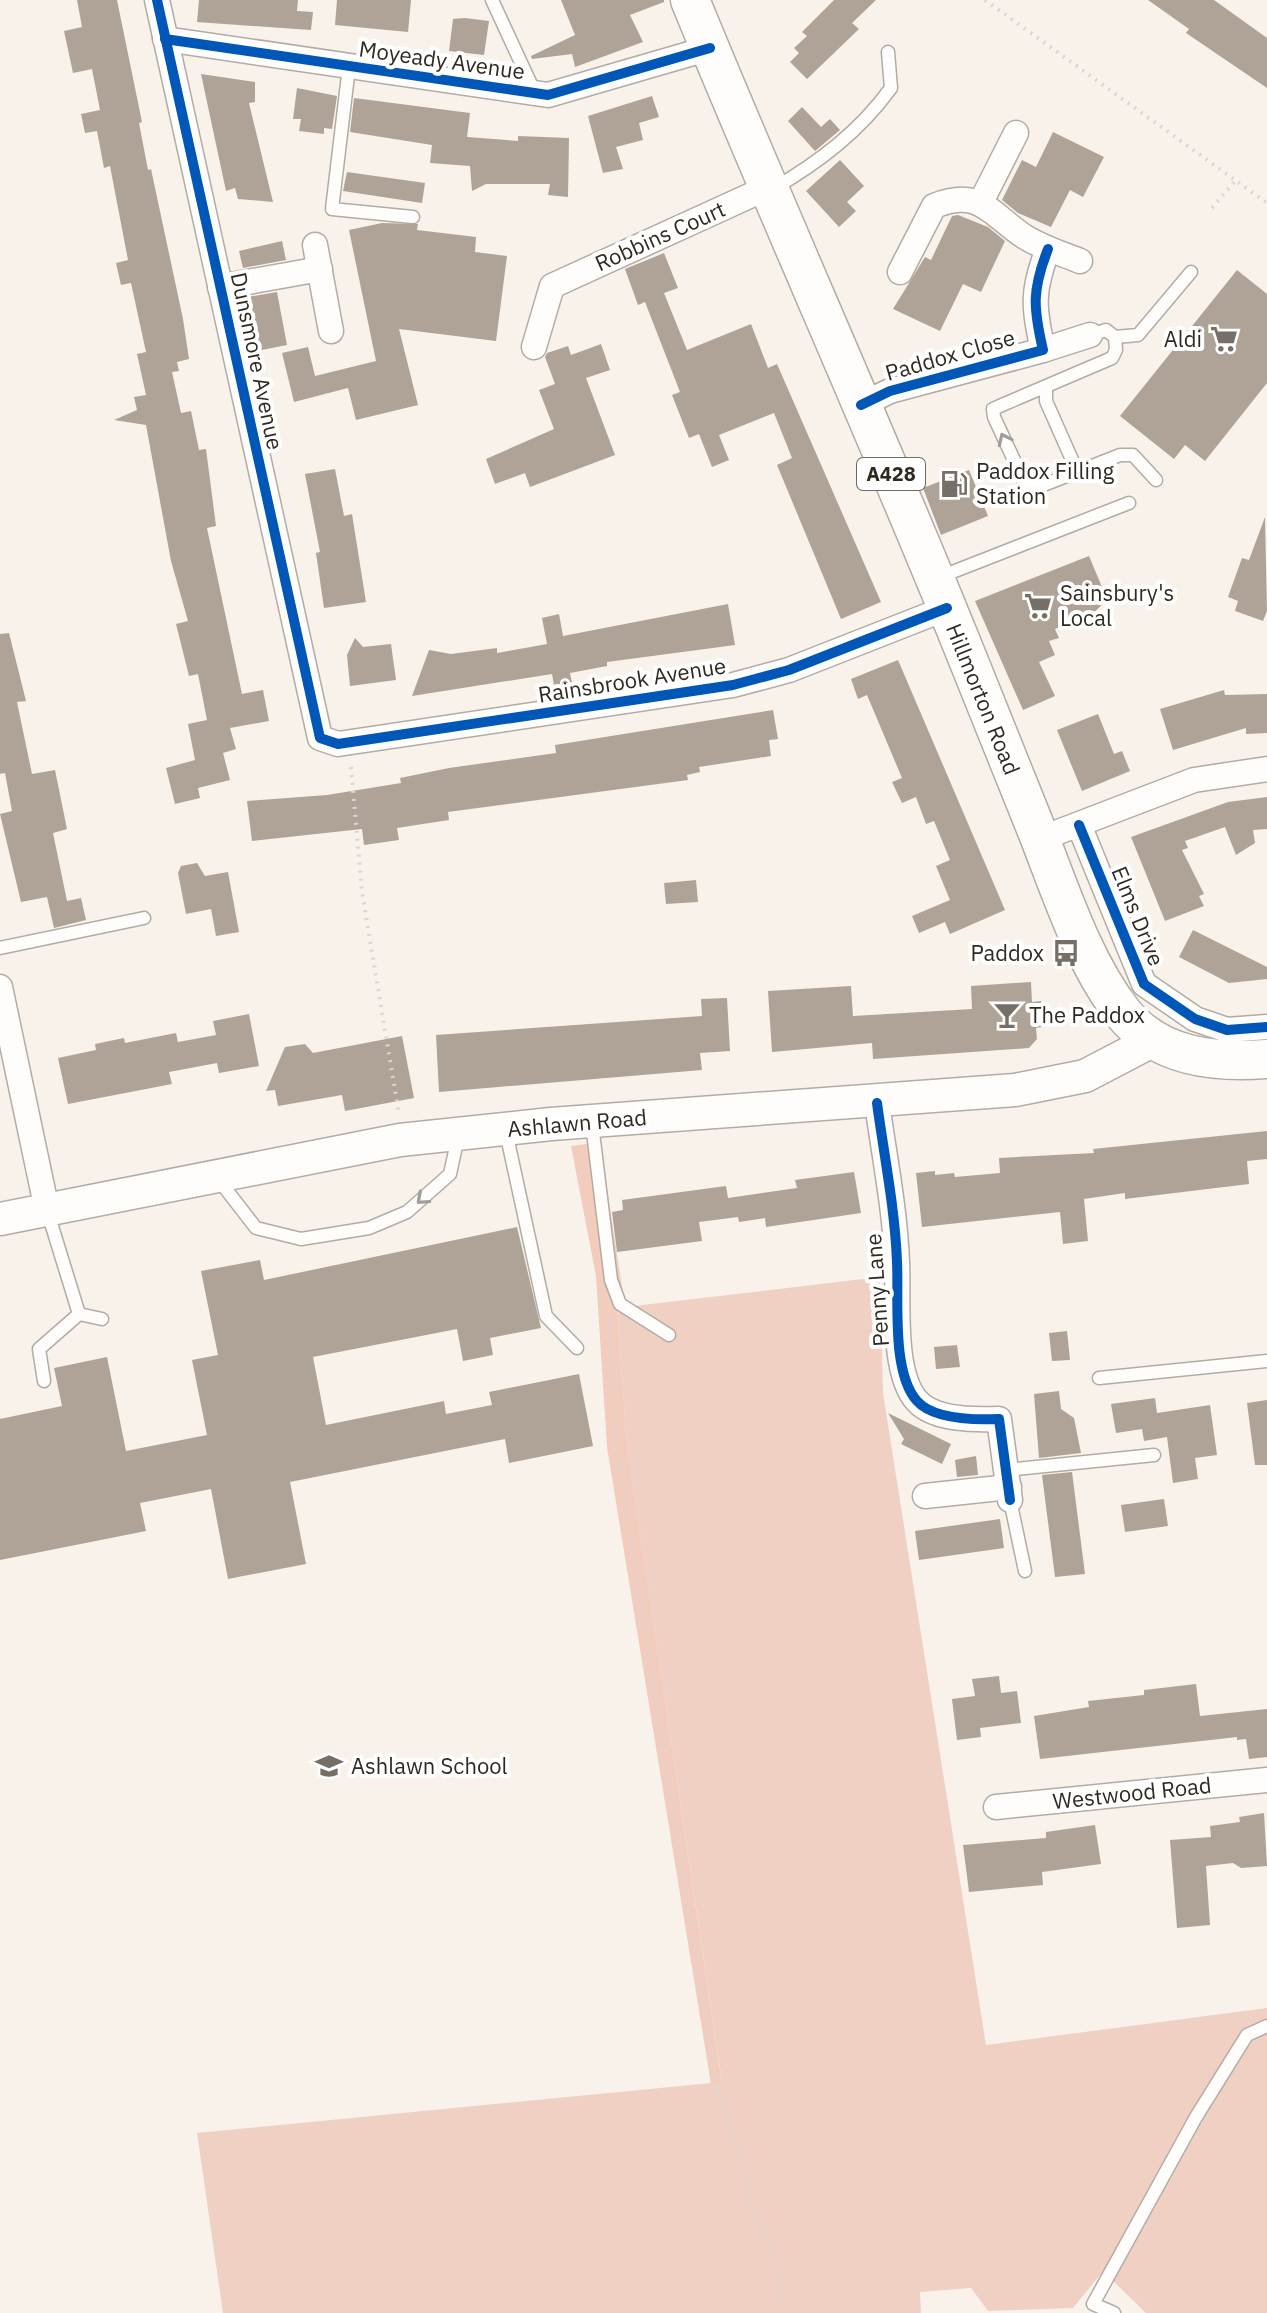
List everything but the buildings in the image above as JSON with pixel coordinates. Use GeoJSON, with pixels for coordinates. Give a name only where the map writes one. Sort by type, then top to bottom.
{"type":"FeatureCollection","features":[{"type":"Feature","properties":{"kind":"highway","name":"Hillmorton Road"},"geometry":{"type":"LineString","coordinates":[[690,0],[941,594],[1087,950],[1122,1012],[1152,1041],[1195,1057],[1250,1060]]}},
{"type":"Feature","properties":{"kind":"main road","name":"Ashlawn Road"},"geometry":{"type":"LineString","coordinates":[[0,1219],[215,1174],[407,1140],[591,1121],[877,1103],[1015,1090],[1085,1076],[1152,1041]]}},
{"type":"Feature","properties":{"kind":"street","name":"Dunsmore Avenue"},"geometry":{"type":"LineString","coordinates":[[157,0],[317,732]]}},
{"type":"Feature","properties":{"kind":"street","name":"Moyeady Avenue"},"geometry":{"type":"LineString","coordinates":[[165,39],[535,93],[567,92],[710,48]]}},
{"type":"Feature","properties":{"kind":"street"},"geometry":{"type":"LineString","coordinates":[[981,202],[1016,133]]}},
{"type":"Feature","properties":{"kind":"street","name":"Robbins Court"},"geometry":{"type":"LineString","coordinates":[[534,347],[552,286],[770,189]]}},
{"type":"Feature","properties":{"kind":"street"},"geometry":{"type":"LineString","coordinates":[[900,272],[934,206],[959,199],[981,202],[1022,235],[1080,261]]}},
{"type":"Feature","properties":{"kind":"street"},"geometry":{"type":"LineString","coordinates":[[315,245],[331,331]]}},
{"type":"Feature","properties":{"kind":"street","name":"Paddox Close"},"geometry":{"type":"LineString","coordinates":[[861,405],[890,391],[1043,350],[1033,307],[1035,281],[1048,249]]}},
{"type":"Feature","properties":{"kind":"street"},"geometry":{"type":"LineString","coordinates":[[220,287],[320,269]]}},
{"type":"Feature","properties":{"kind":"street"},"geometry":{"type":"LineString","coordinates":[[1043,350],[1090,335]]}},
{"type":"Feature","properties":{"kind":"street","name":"Rainsbrook Avenue"},"geometry":{"type":"LineString","coordinates":[[317,732],[332,744],[360,741],[733,685],[789,670],[941,594]]}},
{"type":"Feature","properties":{"kind":"street"},"geometry":{"type":"LineString","coordinates":[[1040,839],[1194,780],[1267,769]]}},
{"type":"Feature","properties":{"kind":"street","name":"Elms Drive"},"geometry":{"type":"LineString","coordinates":[[1079,825],[1144,984],[1195,1019],[1227,1030],[1267,1027]]}},
{"type":"Feature","properties":{"kind":"street"},"geometry":{"type":"LineString","coordinates":[[0,987],[47,1210]]}},
{"type":"Feature","properties":{"kind":"street","name":"Penny Lane"},"geometry":{"type":"LineString","coordinates":[[877,1103],[898,1262],[900,1351],[907,1383],[916,1400],[927,1408],[973,1420],[999,1419],[1008,1486]]}},
{"type":"Feature","properties":{"kind":"street"},"geometry":{"type":"LineString","coordinates":[[925,1496],[1008,1486]]}},
{"type":"Feature","properties":{"kind":"street","name":"Westwood Road"},"geometry":{"type":"LineString","coordinates":[[996,1807],[1267,1780]]}},
{"type":"Feature","properties":{"kind":"lane"},"geometry":{"type":"LineString","coordinates":[[492,0],[535,93]]}},
{"type":"Feature","properties":{"kind":"lane"},"geometry":{"type":"LineString","coordinates":[[770,189],[810,167],[872,114],[891,88],[888,52]]}},
{"type":"Feature","properties":{"kind":"lane"},"geometry":{"type":"LineString","coordinates":[[349,67],[332,209],[413,217]]}},
{"type":"Feature","properties":{"kind":"lane"},"geometry":{"type":"LineString","coordinates":[[1090,335],[1106,330],[1115,337],[1138,335],[1191,272]]}},
{"type":"Feature","properties":{"kind":"lane"},"geometry":{"type":"LineString","coordinates":[[1115,337],[1116,350],[1112,358],[993,409],[994,417],[1026,486],[1036,488],[1103,460],[1133,455],[1156,480]]}},
{"type":"Feature","properties":{"kind":"lane"},"geometry":{"type":"LineString","coordinates":[[1046,388],[1046,401],[1077,471]]}},
{"type":"Feature","properties":{"kind":"lane"},"geometry":{"type":"LineString","coordinates":[[941,594],[1129,503]]}},
{"type":"Feature","properties":{"kind":"lane"},"geometry":{"type":"LineString","coordinates":[[0,948],[144,918]]}},
{"type":"Feature","properties":{"kind":"lane"},"geometry":{"type":"LineString","coordinates":[[591,1121],[611,1280],[623,1310],[669,1335]]}},
{"type":"Feature","properties":{"kind":"lane"},"geometry":{"type":"LineString","coordinates":[[505,1129],[546,1316],[577,1348]]}},
{"type":"Feature","properties":{"kind":"lane"},"geometry":{"type":"LineString","coordinates":[[215,1174],[256,1228],[301,1239],[328,1235],[369,1228],[407,1212],[450,1174],[458,1134]]}},
{"type":"Feature","properties":{"kind":"lane"},"geometry":{"type":"LineString","coordinates":[[47,1210],[79,1314]]}},
{"type":"Feature","properties":{"kind":"lane"},"geometry":{"type":"LineString","coordinates":[[79,1314],[102,1319]]}},
{"type":"Feature","properties":{"kind":"lane"},"geometry":{"type":"LineString","coordinates":[[44,1381],[39,1349],[79,1314]]}},
{"type":"Feature","properties":{"kind":"lane"},"geometry":{"type":"LineString","coordinates":[[1099,1378],[1267,1361]]}},
{"type":"Feature","properties":{"kind":"lane"},"geometry":{"type":"LineString","coordinates":[[1025,1571],[1008,1486],[1154,1455]]}},
{"type":"Feature","properties":{"kind":"lane"},"geometry":{"type":"LineString","coordinates":[[1114,2313],[1093,2304],[1196,2117],[1247,2035],[1267,2026]]}},
{"type":"Feature","properties":{"kind":"path"},"geometry":{"type":"LineString","coordinates":[[985,0],[1265,201],[1267,193]]}},
{"type":"Feature","properties":{"kind":"path"},"geometry":{"type":"LineString","coordinates":[[1212,208],[1235,181]]}},
{"type":"Feature","properties":{"kind":"path"},"geometry":{"type":"LineString","coordinates":[[360,741],[350,759],[354,829],[393,1095],[407,1140]]}},
{"type":"Feature","properties":{"kind":"path"},"geometry":{"type":"LineString","coordinates":[[609,1315],[617,1448],[718,2094],[789,2313]]}},
{"type":"Feature","properties":{"kind":"shaded area"},"geometry":{"type":"Polygon","coordinates":[[[600,1142],[625,1307],[617,1309],[627,1446],[722,2083],[711,2084],[607,1447],[596,1276],[571,1146],[600,1142]]]}},
{"type":"Feature","properties":{"kind":"shaded area"},"geometry":{"type":"Polygon","coordinates":[[[880,1277],[883,1393],[986,2045],[1267,2008],[1267,2313],[1146,2313],[1112,2280],[1100,2275],[1073,2308],[988,2311],[971,2288],[920,2292],[921,2313],[223,2313],[197,2133],[722,2082],[627,1447],[617,1308],[880,1277]]]}},
{"type":"Feature","properties":{"kind":"cycle path"},"geometry":{"type":"LineString","coordinates":[[157,0],[320,738],[338,744],[733,685],[789,670],[947,608]]}},
{"type":"Feature","properties":{"kind":"cycle path"},"geometry":{"type":"LineString","coordinates":[[165,39],[548,95],[710,48]]}},
{"type":"Feature","properties":{"kind":"cycle path"},"geometry":{"type":"LineString","coordinates":[[861,405],[890,391],[1043,350],[1036,299],[1039,276],[1048,249]]}},
{"type":"Feature","properties":{"kind":"cycle path"},"geometry":{"type":"LineString","coordinates":[[1079,825],[1144,984],[1195,1019],[1227,1030],[1267,1027]]}},
{"type":"Feature","properties":{"kind":"cycle path"},"geometry":{"type":"LineString","coordinates":[[877,1103],[894,1222],[898,1334],[903,1372],[917,1401],[934,1412],[967,1419],[999,1419],[1010,1500]]}},
{"type":"Feature","properties":{"kind":"place","name":"Aldi"},"geometry":{"type":"Point","coordinates":[1224,339]}},
{"type":"Feature","properties":{"kind":"place","name":"Paddox Filling Station"},"geometry":{"type":"Point","coordinates":[954,484]}},
{"type":"Feature","properties":{"kind":"place","name":"Sainsbury's Local"},"geometry":{"type":"Point","coordinates":[1038,606]}},
{"type":"Feature","properties":{"kind":"place","name":"Paddox"},"geometry":{"type":"Point","coordinates":[1066,953]}},
{"type":"Feature","properties":{"kind":"place","name":"The Paddox"},"geometry":{"type":"Point","coordinates":[1007,1015]}},
{"type":"Feature","properties":{"kind":"place","name":"Ashlawn School"},"geometry":{"type":"Point","coordinates":[329,1766]}}]}
